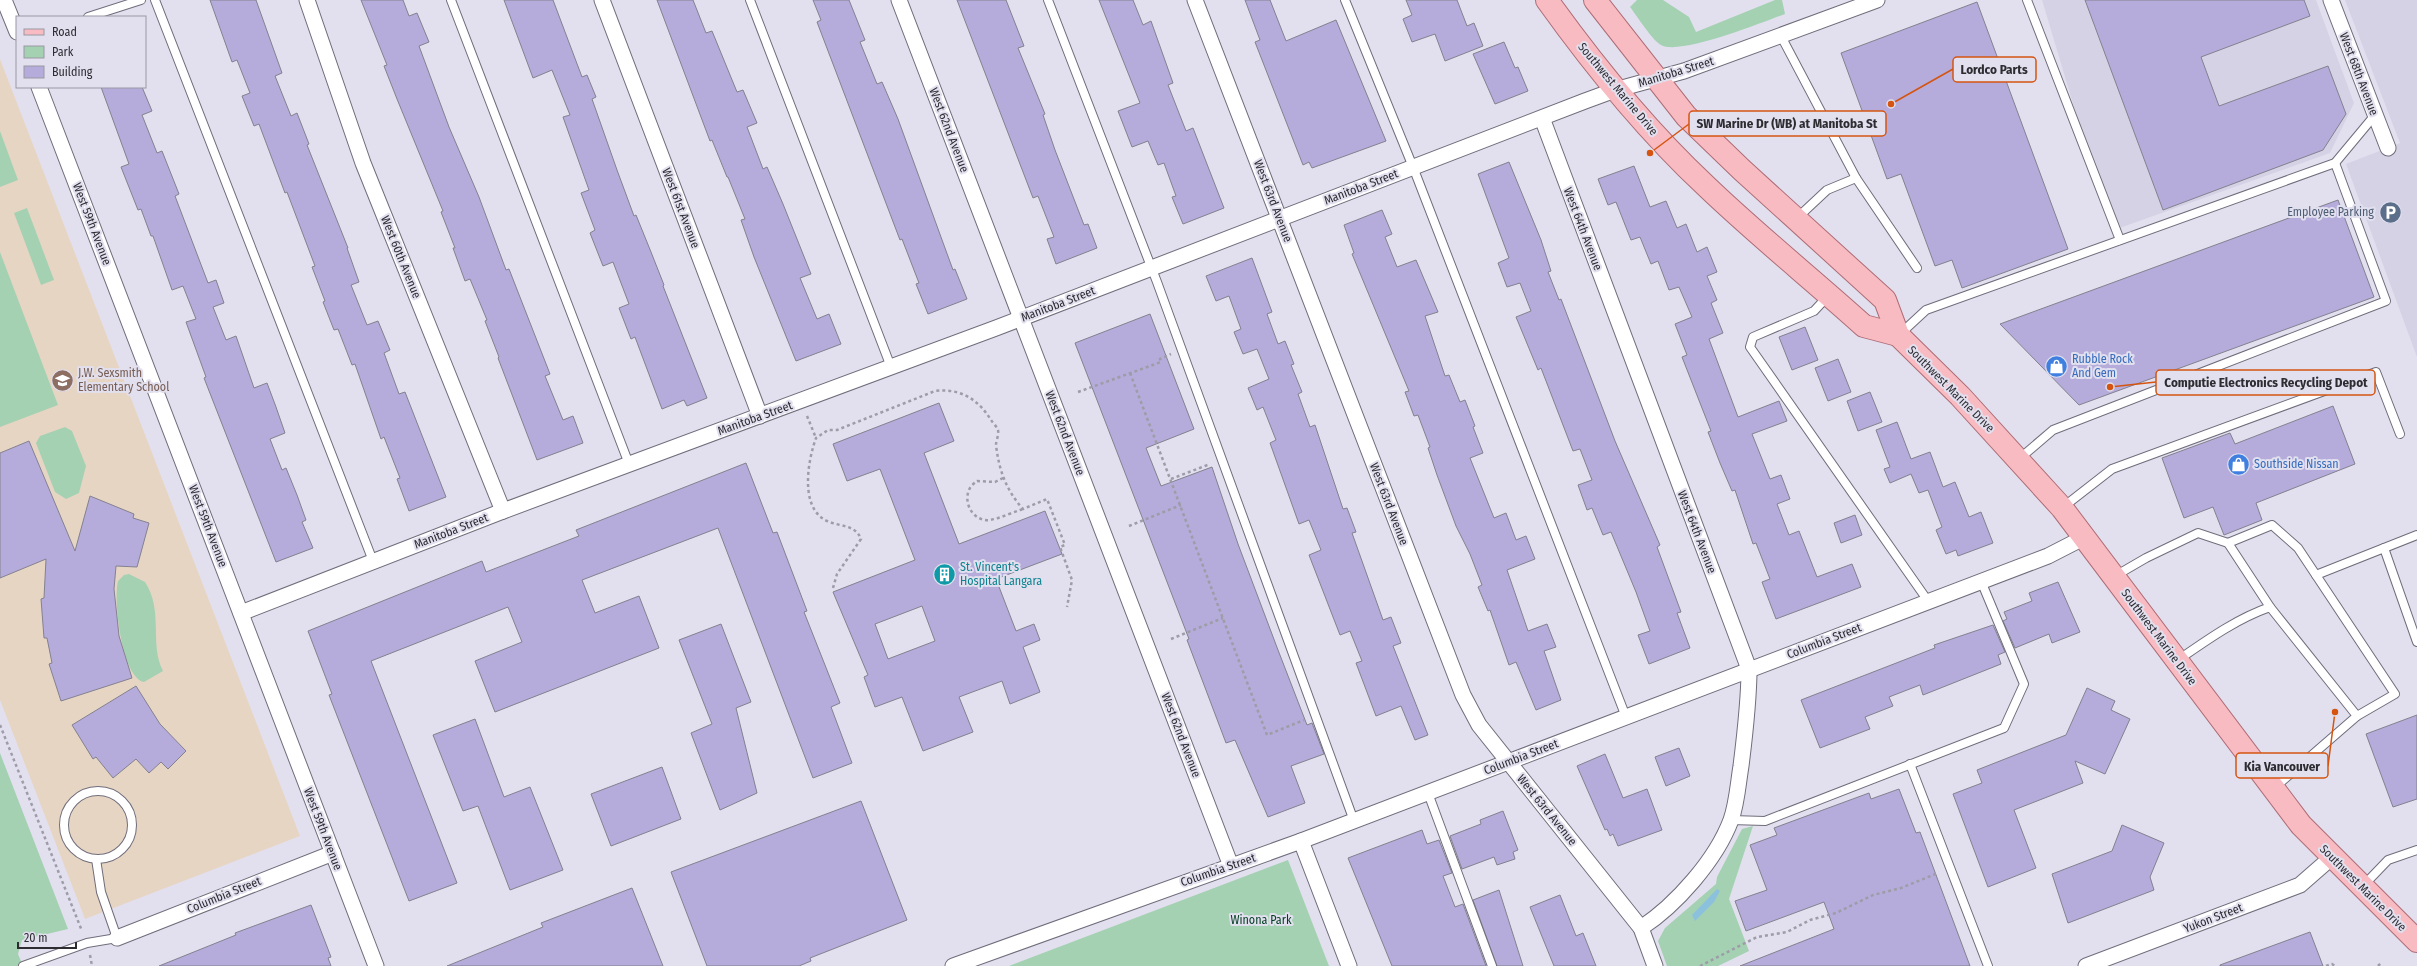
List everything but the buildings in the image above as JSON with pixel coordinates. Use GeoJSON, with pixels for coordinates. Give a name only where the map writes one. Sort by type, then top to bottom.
{"type":"FeatureCollection","features":[{"type":"Feature","properties":{"kind":"main road","name":"Southwest Marine Drive"},"geometry":{"type":"LineString","coordinates":[[1548,0],[1634,113],[1705,186],[1864,326],[1898,335]]}},
{"type":"Feature","properties":{"kind":"main road","name":"Southwest Marine Drive"},"geometry":{"type":"LineString","coordinates":[[1594,0],[1686,116],[1795,219],[1885,300],[1898,335],[1960,396],[2019,459],[2062,508],[2302,825],[2332,857],[2417,941]]}},
{"type":"Feature","properties":{"kind":"street"},"geometry":{"type":"LineString","coordinates":[[4,0],[16,30]]}},
{"type":"Feature","properties":{"kind":"street","name":"West 60th Avenue"},"geometry":{"type":"LineString","coordinates":[[307,0],[363,163],[503,511]]}},
{"type":"Feature","properties":{"kind":"street","name":"West 61st Avenue"},"geometry":{"type":"LineString","coordinates":[[602,0],[760,416]]}},
{"type":"Feature","properties":{"kind":"street","name":"West 62nd Avenue"},"geometry":{"type":"LineString","coordinates":[[899,0],[1231,866]]}},
{"type":"Feature","properties":{"kind":"street","name":"West 63rd Avenue"},"geometry":{"type":"LineString","coordinates":[[1195,0],[1463,695],[1479,725],[1641,928],[1655,966]]}},
{"type":"Feature","properties":{"kind":"street","name":"Manitoba Street"},"geometry":{"type":"LineString","coordinates":[[241,613],[503,511],[1021,318],[1615,90],[1684,71],[1781,36],[1854,4],[1877,0]]}},
{"type":"Feature","properties":{"kind":"street","name":"West 68th Avenue"},"geometry":{"type":"LineString","coordinates":[[2331,0],[2388,148]]}},
{"type":"Feature","properties":{"kind":"street","name":"West 59th Avenue"},"geometry":{"type":"LineString","coordinates":[[39,88],[376,966]]}},
{"type":"Feature","properties":{"kind":"street","name":"West 64th Avenue"},"geometry":{"type":"LineString","coordinates":[[1542,118],[1749,670],[1749,702],[1737,792],[1731,820],[1715,852],[1692,881],[1660,916],[1641,928]]}},
{"type":"Feature","properties":{"kind":"street","name":"Columbia Street"},"geometry":{"type":"LineString","coordinates":[[952,966],[1301,841],[1428,793],[2048,556],[2085,537]]}},
{"type":"Feature","properties":{"kind":"street"},"geometry":{"type":"LineString","coordinates":[[1301,841],[1348,966]]}},
{"type":"Feature","properties":{"kind":"street","name":"Columbia Street"},"geometry":{"type":"LineString","coordinates":[[117,938],[333,853]]}},
{"type":"Feature","properties":{"kind":"street","name":"Yukon Street"},"geometry":{"type":"LineString","coordinates":[[2086,966],[2300,885],[2332,857]]}},
{"type":"Feature","properties":{"kind":"lane"},"geometry":{"type":"LineString","coordinates":[[91,16],[141,0]]}},
{"type":"Feature","properties":{"kind":"lane"},"geometry":{"type":"LineString","coordinates":[[155,0],[373,561]]}},
{"type":"Feature","properties":{"kind":"lane"},"geometry":{"type":"LineString","coordinates":[[451,0],[629,464]]}},
{"type":"Feature","properties":{"kind":"lane"},"geometry":{"type":"LineString","coordinates":[[750,0],[891,367]]}},
{"type":"Feature","properties":{"kind":"lane"},"geometry":{"type":"LineString","coordinates":[[1048,0],[1182,350],[1354,821]]}},
{"type":"Feature","properties":{"kind":"lane"},"geometry":{"type":"LineString","coordinates":[[1345,0],[1413,167],[1626,717]]}},
{"type":"Feature","properties":{"kind":"lane"},"geometry":{"type":"LineString","coordinates":[[2027,0],[2120,240]]}},
{"type":"Feature","properties":{"kind":"lane"},"geometry":{"type":"LineString","coordinates":[[1781,36],[1856,178],[1917,268]]}},
{"type":"Feature","properties":{"kind":"lane"},"geometry":{"type":"LineString","coordinates":[[1898,335],[1926,310],[2335,163],[2375,115]]}},
{"type":"Feature","properties":{"kind":"lane"},"geometry":{"type":"LineString","coordinates":[[2019,459],[2054,430],[2386,301],[2335,163]]}},
{"type":"Feature","properties":{"kind":"lane"},"geometry":{"type":"LineString","coordinates":[[1795,219],[1827,190],[1856,178]]}},
{"type":"Feature","properties":{"kind":"lane"},"geometry":{"type":"LineString","coordinates":[[1829,295],[1814,311],[1753,337],[1750,347],[1928,601]]}},
{"type":"Feature","properties":{"kind":"lane"},"geometry":{"type":"LineString","coordinates":[[2062,508],[2112,469],[2376,372],[2400,434]]}},
{"type":"Feature","properties":{"kind":"lane"},"geometry":{"type":"LineString","coordinates":[[2228,543],[2272,525],[2298,548],[2395,694],[2357,716],[2273,788]]}},
{"type":"Feature","properties":{"kind":"lane"},"geometry":{"type":"LineString","coordinates":[[2115,577],[2146,558],[2198,533],[2228,543],[2270,607],[2357,716]]}},
{"type":"Feature","properties":{"kind":"lane"},"geometry":{"type":"LineString","coordinates":[[2316,575],[2417,535]]}},
{"type":"Feature","properties":{"kind":"lane"},"geometry":{"type":"LineString","coordinates":[[2384,548],[2417,642]]}},
{"type":"Feature","properties":{"kind":"lane"},"geometry":{"type":"LineString","coordinates":[[1731,820],[1765,821],[2004,728],[2024,684],[1981,581]]}},
{"type":"Feature","properties":{"kind":"lane"},"geometry":{"type":"LineString","coordinates":[[2178,661],[2205,641],[2251,614],[2270,607]]}},
{"type":"Feature","properties":{"kind":"lane"},"geometry":{"type":"LineString","coordinates":[[1910,764],[1988,966]]}},
{"type":"Feature","properties":{"kind":"lane"},"geometry":{"type":"LineString","coordinates":[[93,790],[105,791],[115,795],[124,802],[130,812],[132,823],[131,835],[126,845],[112,856],[96,859],[85,857],[75,851],[68,842],[64,832],[63,820],[73,800],[82,793],[93,790]]}},
{"type":"Feature","properties":{"kind":"lane"},"geometry":{"type":"LineString","coordinates":[[1428,793],[1492,966]]}},
{"type":"Feature","properties":{"kind":"lane"},"geometry":{"type":"LineString","coordinates":[[2362,887],[2388,860],[2417,850]]}},
{"type":"Feature","properties":{"kind":"lane"},"geometry":{"type":"LineString","coordinates":[[22,966],[87,943],[117,938],[101,892],[96,859]]}},
{"type":"Feature","properties":{"kind":"path"},"geometry":{"type":"LineString","coordinates":[[1078,392],[1161,362],[1160,359],[1182,350]]}},
{"type":"Feature","properties":{"kind":"path"},"geometry":{"type":"LineString","coordinates":[[1130,373],[1267,735],[1316,716]]}},
{"type":"Feature","properties":{"kind":"path"},"geometry":{"type":"LineString","coordinates":[[833,588],[837,574],[860,539],[858,532],[852,528],[825,520],[817,513],[811,499],[808,475],[810,454],[816,438],[828,430],[836,430],[935,391],[948,390],[959,392],[979,404],[998,431],[998,456],[1003,478],[1006,487],[1023,508]]}},
{"type":"Feature","properties":{"kind":"path"},"geometry":{"type":"LineString","coordinates":[[807,415],[816,438]]}},
{"type":"Feature","properties":{"kind":"path"},"geometry":{"type":"LineString","coordinates":[[1171,479],[1222,460]]}},
{"type":"Feature","properties":{"kind":"path"},"geometry":{"type":"LineString","coordinates":[[1003,478],[994,482],[977,481],[969,489],[967,499],[970,511],[978,517],[989,520],[1048,499],[1065,545],[1060,546],[1072,580],[1067,607]]}},
{"type":"Feature","properties":{"kind":"path"},"geometry":{"type":"LineString","coordinates":[[1129,526],[1181,505]]}},
{"type":"Feature","properties":{"kind":"path"},"geometry":{"type":"LineString","coordinates":[[1171,639],[1223,618]]}},
{"type":"Feature","properties":{"kind":"path"},"geometry":{"type":"LineString","coordinates":[[0,725],[87,943]]}},
{"type":"Feature","properties":{"kind":"path"},"geometry":{"type":"LineString","coordinates":[[1700,966],[1757,937],[1786,932],[1810,920],[1836,913],[1873,895],[1901,888],[1950,868]]}},
{"type":"Feature","properties":{"kind":"path"},"geometry":{"type":"LineString","coordinates":[[2378,966],[2381,963]]}},
{"type":"Feature","properties":{"kind":"path"},"geometry":{"type":"LineString","coordinates":[[2326,966],[2332,964],[2336,966]]}},
{"type":"Feature","properties":{"kind":"shaded area"},"geometry":{"type":"Polygon","coordinates":[[[2042,0],[2316,0],[2354,103],[2330,153],[2111,231],[2042,0]]]}},
{"type":"Feature","properties":{"kind":"shaded area"},"geometry":{"type":"Polygon","coordinates":[[[2345,0],[2417,0],[2417,357],[2346,164],[2400,143],[2345,0]]]}},
{"type":"Feature","properties":{"kind":"shaded area","name":"J.W. Sexsmith Elementary School"},"geometry":{"type":"Polygon","coordinates":[[[0,59],[300,836],[85,919],[0,700],[0,59]]]}},
{"type":"Feature","properties":{"kind":"green space"},"geometry":{"type":"Polygon","coordinates":[[[1637,0],[1663,0],[1689,17],[1696,32],[1775,0],[1782,0],[1785,14],[1722,37],[1685,46],[1671,47],[1661,45],[1657,42],[1630,7],[1637,0]]]}},
{"type":"Feature","properties":{"kind":"green space"},"geometry":{"type":"Polygon","coordinates":[[[0,131],[18,180],[0,187],[0,131]]]}},
{"type":"Feature","properties":{"kind":"green space"},"geometry":{"type":"Polygon","coordinates":[[[27,208],[54,280],[41,285],[14,213],[27,208]]]}},
{"type":"Feature","properties":{"kind":"green space"},"geometry":{"type":"Polygon","coordinates":[[[0,252],[58,405],[0,427],[0,252]]]}},
{"type":"Feature","properties":{"kind":"green space"},"geometry":{"type":"Polygon","coordinates":[[[65,427],[72,431],[86,466],[79,493],[66,499],[55,492],[36,443],[40,436],[65,427]]]}},
{"type":"Feature","properties":{"kind":"green space"},"geometry":{"type":"Polygon","coordinates":[[[129,574],[145,582],[151,593],[154,604],[157,650],[163,671],[144,682],[136,677],[130,667],[125,653],[118,620],[118,581],[124,575],[129,574]]]}},
{"type":"Feature","properties":{"kind":"green space"},"geometry":{"type":"Polygon","coordinates":[[[0,753],[68,929],[22,940],[18,954],[23,966],[0,966],[0,753]]]}},
{"type":"Feature","properties":{"kind":"green space"},"geometry":{"type":"Polygon","coordinates":[[[1753,826],[1729,899],[1749,951],[1718,966],[1667,966],[1658,941],[1665,928],[1716,884],[1717,877],[1742,829],[1753,826]]]}},
{"type":"Feature","properties":{"kind":"green space","name":"Winona Park"},"geometry":{"type":"Polygon","coordinates":[[[1288,860],[1329,966],[1009,966],[1288,860]]]}},
{"type":"Feature","properties":{"kind":"water"},"geometry":{"type":"Polygon","coordinates":[[[1717,889],[1720,891],[1714,902],[1695,921],[1692,915],[1717,889]]]}},
{"type":"Feature","properties":{"kind":"place","name":"Lordco Parts"},"geometry":{"type":"Point","coordinates":[1891,104]}},
{"type":"Feature","properties":{"kind":"place","name":"SW Marine Dr (WB) at Manitoba St"},"geometry":{"type":"Point","coordinates":[1650,153]}},
{"type":"Feature","properties":{"kind":"place","name":"Employee Parking"},"geometry":{"type":"Point","coordinates":[2390,212]}},
{"type":"Feature","properties":{"kind":"place","name":"Rubble Rock And Gem"},"geometry":{"type":"Point","coordinates":[2057,366]}},
{"type":"Feature","properties":{"kind":"place","name":"J.W. Sexsmith Elementary School"},"geometry":{"type":"Point","coordinates":[62,380]}},
{"type":"Feature","properties":{"kind":"place","name":"Computie Electronics Recycling Depot"},"geometry":{"type":"Point","coordinates":[2110,387]}},
{"type":"Feature","properties":{"kind":"place","name":"Southside Nissan"},"geometry":{"type":"Point","coordinates":[2239,464]}},
{"type":"Feature","properties":{"kind":"place","name":"St. Vincent's Hospital Langara"},"geometry":{"type":"Point","coordinates":[945,574]}},
{"type":"Feature","properties":{"kind":"place","name":"Kia Vancouver"},"geometry":{"type":"Point","coordinates":[2335,712]}}]}
